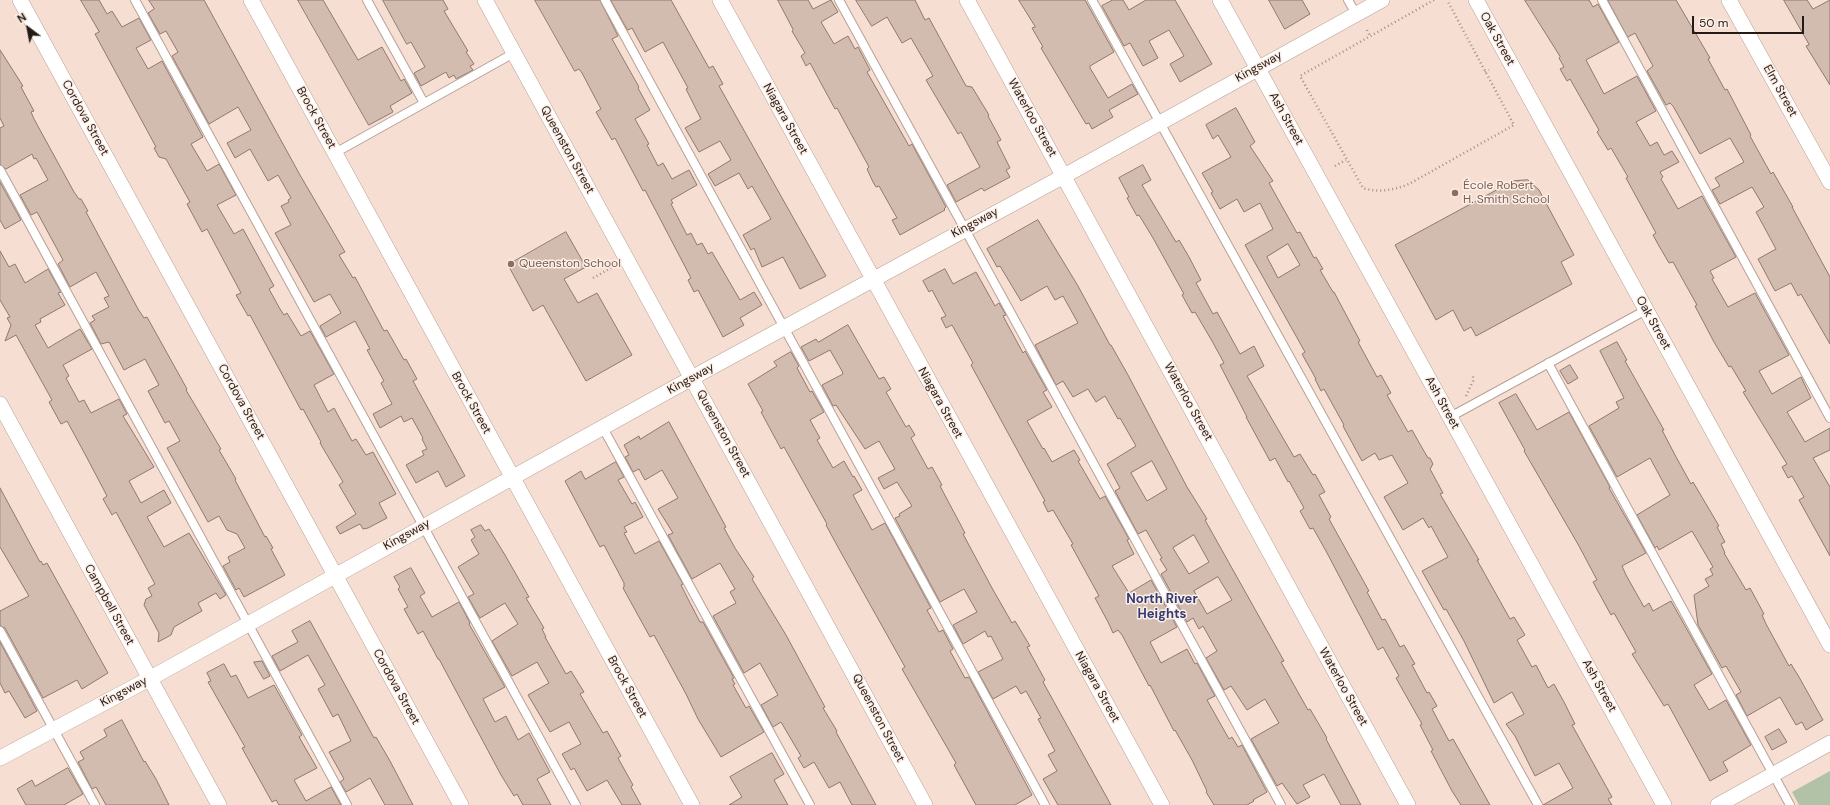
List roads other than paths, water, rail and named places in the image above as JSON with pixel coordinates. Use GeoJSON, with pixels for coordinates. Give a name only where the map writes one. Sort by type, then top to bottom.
{"type":"FeatureCollection","features":[{"type":"Feature","properties":{"kind":"street","name":"Cordova Street"},"geometry":{"type":"LineString","coordinates":[[20,0],[461,805]]}},
{"type":"Feature","properties":{"kind":"street","name":"Brock Street"},"geometry":{"type":"LineString","coordinates":[[251,0],[692,805]]}},
{"type":"Feature","properties":{"kind":"street","name":"Queenston Street"},"geometry":{"type":"LineString","coordinates":[[485,0],[693,378],[925,805]]}},
{"type":"Feature","properties":{"kind":"street","name":"Niagara Street"},"geometry":{"type":"LineString","coordinates":[[720,0],[1162,805]]}},
{"type":"Feature","properties":{"kind":"street","name":"Waterloo Street"},"geometry":{"type":"LineString","coordinates":[[967,0],[1408,805]]}},
{"type":"Feature","properties":{"kind":"street","name":"Ash Street"},"geometry":{"type":"LineString","coordinates":[[1220,0],[1664,805]]}},
{"type":"Feature","properties":{"kind":"street","name":"Kingsway"},"geometry":{"type":"LineString","coordinates":[[0,758],[149,679],[872,279],[1064,176],[1382,0]]}},
{"type":"Feature","properties":{"kind":"street","name":"Oak Street"},"geometry":{"type":"LineString","coordinates":[[1476,0],[1830,645]]}},
{"type":"Feature","properties":{"kind":"street","name":"Elm Street"},"geometry":{"type":"LineString","coordinates":[[1729,0],[1830,182]]}},
{"type":"Feature","properties":{"kind":"street","name":"Campbell Street"},"geometry":{"type":"LineString","coordinates":[[0,404],[219,805]]}},
{"type":"Feature","properties":{"kind":"street"},"geometry":{"type":"LineString","coordinates":[[1718,805],[1830,743]]}},
{"type":"Feature","properties":{"kind":"lane"},"geometry":{"type":"LineString","coordinates":[[136,0],[576,805]]}},
{"type":"Feature","properties":{"kind":"lane"},"geometry":{"type":"LineString","coordinates":[[367,0],[424,103]]}},
{"type":"Feature","properties":{"kind":"lane"},"geometry":{"type":"LineString","coordinates":[[605,0],[1045,805]]}},
{"type":"Feature","properties":{"kind":"lane"},"geometry":{"type":"LineString","coordinates":[[840,0],[1281,805]]}},
{"type":"Feature","properties":{"kind":"lane"},"geometry":{"type":"LineString","coordinates":[[1092,0],[1538,805]]}},
{"type":"Feature","properties":{"kind":"lane"},"geometry":{"type":"LineString","coordinates":[[1348,0],[1356,14]]}},
{"type":"Feature","properties":{"kind":"lane"},"geometry":{"type":"LineString","coordinates":[[1602,0],[1830,418]]}},
{"type":"Feature","properties":{"kind":"lane"},"geometry":{"type":"LineString","coordinates":[[335,153],[514,53]]}},
{"type":"Feature","properties":{"kind":"lane"},"geometry":{"type":"LineString","coordinates":[[0,170],[347,805]]}},
{"type":"Feature","properties":{"kind":"lane"},"geometry":{"type":"LineString","coordinates":[[1450,417],[1646,310]]}},
{"type":"Feature","properties":{"kind":"lane"},"geometry":{"type":"LineString","coordinates":[[1548,363],[1790,805]]}},
{"type":"Feature","properties":{"kind":"lane"},"geometry":{"type":"LineString","coordinates":[[603,428],[810,805]]}},
{"type":"Feature","properties":{"kind":"lane"},"geometry":{"type":"LineString","coordinates":[[0,632],[95,805]]}},
{"type":"Feature","properties":{"kind":"place","name":"École Robert H. Smith School"},"geometry":{"type":"Point","coordinates":[1455,193]}},
{"type":"Feature","properties":{"kind":"place","name":"Queenston School"},"geometry":{"type":"Point","coordinates":[511,264]}},
{"type":"Feature","properties":{"kind":"district","name":"North River Heights"},"geometry":{"type":"Point","coordinates":[1162,608]}}]}
